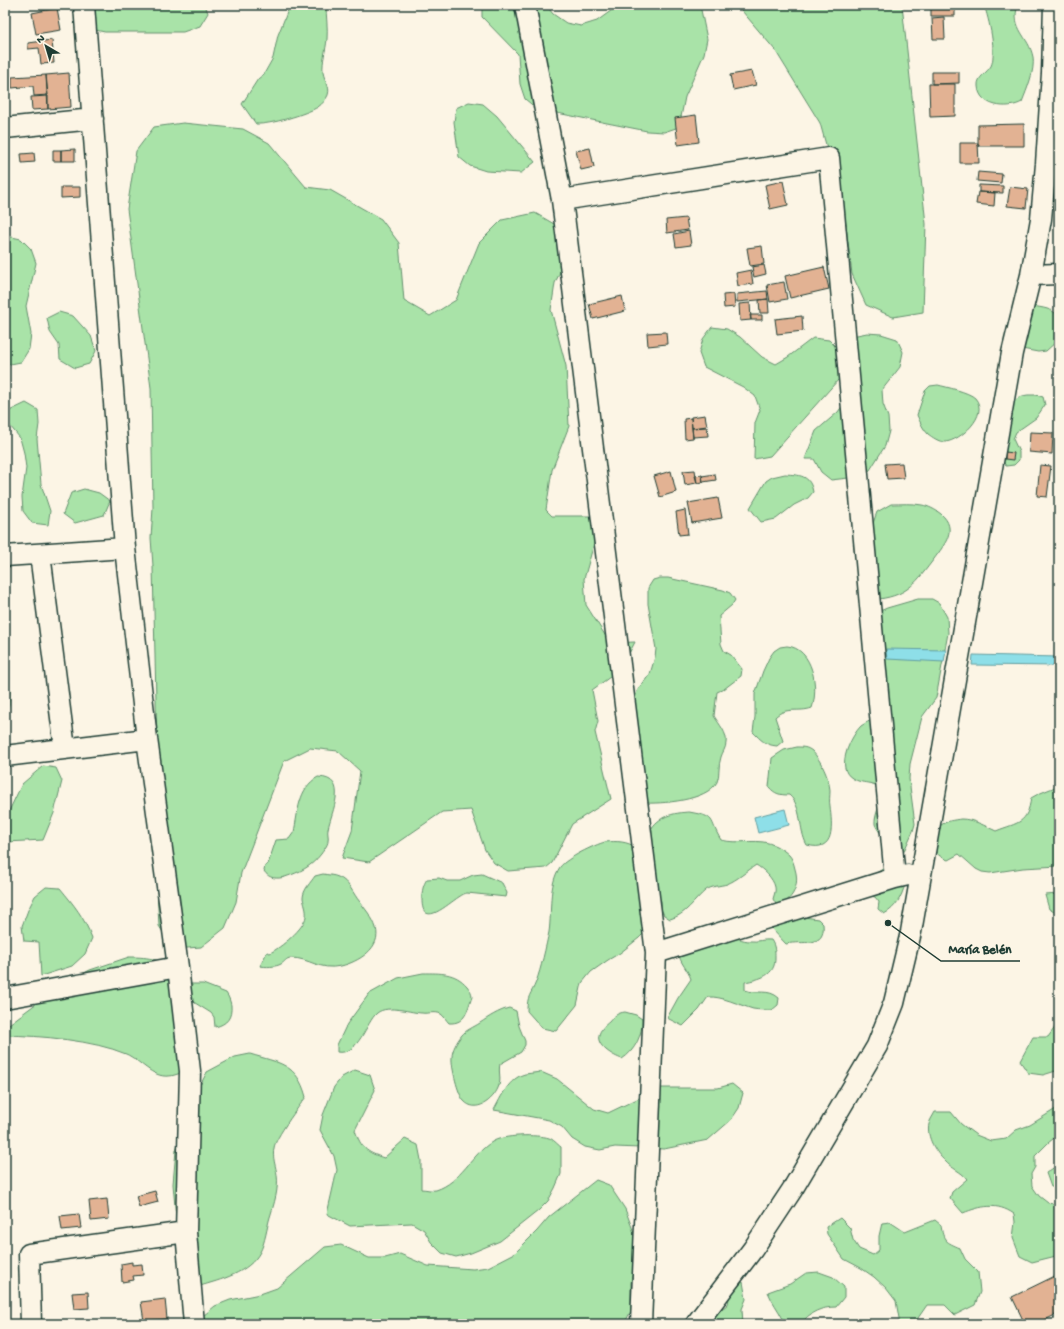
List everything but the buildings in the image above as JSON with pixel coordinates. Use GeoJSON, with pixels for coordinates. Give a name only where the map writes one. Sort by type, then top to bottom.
{"type":"FeatureCollection","features":[{"type":"Feature","properties":{"kind":"street"},"geometry":{"type":"LineString","coordinates":[[84,5],[125,548],[147,739],[178,967],[190,1071],[186,1232],[194,1324]]}},
{"type":"Feature","properties":{"kind":"street"},"geometry":{"type":"LineString","coordinates":[[525,5],[562,200],[656,954],[640,1324]]}},
{"type":"Feature","properties":{"kind":"street"},"geometry":{"type":"LineString","coordinates":[[696,1324],[753,1249],[792,1190],[877,1046],[894,1003],[903,967],[922,872],[1012,353],[1031,275],[1041,219],[1052,74],[1054,5]]}},
{"type":"Feature","properties":{"kind":"street"},"geometry":{"type":"LineString","coordinates":[[5,128],[93,119]]}},
{"type":"Feature","properties":{"kind":"street"},"geometry":{"type":"LineString","coordinates":[[562,200],[829,158],[895,878]]}},
{"type":"Feature","properties":{"kind":"street"},"geometry":{"type":"LineString","coordinates":[[1031,275],[1059,274]]}},
{"type":"Feature","properties":{"kind":"street"},"geometry":{"type":"LineString","coordinates":[[5,556],[125,548]]}},
{"type":"Feature","properties":{"kind":"street"},"geometry":{"type":"LineString","coordinates":[[40,554],[65,749]]}},
{"type":"Feature","properties":{"kind":"street"},"geometry":{"type":"LineString","coordinates":[[5,756],[147,739]]}},
{"type":"Feature","properties":{"kind":"street"},"geometry":{"type":"LineString","coordinates":[[656,954],[895,878],[922,872]]}},
{"type":"Feature","properties":{"kind":"street"},"geometry":{"type":"LineString","coordinates":[[5,998],[178,967]]}},
{"type":"Feature","properties":{"kind":"street"},"geometry":{"type":"LineString","coordinates":[[31,1324],[29,1254],[186,1232]]}},
{"type":"Feature","properties":{"kind":"green space"},"geometry":{"type":"Polygon","coordinates":[[[81,5],[205,5],[208,13],[200,26],[183,32],[105,32],[90,29],[81,5]]]}},
{"type":"Feature","properties":{"kind":"green space"},"geometry":{"type":"Polygon","coordinates":[[[290,5],[326,5],[327,35],[323,68],[329,92],[324,102],[318,107],[305,113],[279,121],[256,124],[242,104],[258,79],[264,74],[273,58],[278,35],[290,5]]]}},
{"type":"Feature","properties":{"kind":"green space"},"geometry":{"type":"Polygon","coordinates":[[[482,5],[546,5],[553,14],[566,23],[581,26],[597,21],[619,5],[700,5],[707,39],[704,54],[685,97],[679,127],[664,132],[647,131],[537,109],[525,99],[520,84],[518,54],[482,17],[482,5]]]}},
{"type":"Feature","properties":{"kind":"green space"},"geometry":{"type":"Polygon","coordinates":[[[737,5],[902,5],[926,224],[923,312],[893,317],[866,305],[852,274],[844,210],[820,123],[775,50],[737,5]]]}},
{"type":"Feature","properties":{"kind":"green space"},"geometry":{"type":"Polygon","coordinates":[[[984,5],[1018,5],[1016,20],[1028,43],[1033,57],[1033,68],[1022,102],[1009,106],[995,105],[983,98],[980,93],[978,86],[979,80],[991,66],[993,60],[993,45],[984,5]]]}},
{"type":"Feature","properties":{"kind":"green space"},"geometry":{"type":"Polygon","coordinates":[[[1059,100],[1059,204],[1052,191],[1059,100]]]}},
{"type":"Feature","properties":{"kind":"green space"},"geometry":{"type":"Polygon","coordinates":[[[469,102],[483,104],[497,116],[535,162],[521,173],[486,171],[470,166],[459,157],[454,122],[456,108],[469,102]]]}},
{"type":"Feature","properties":{"kind":"green space"},"geometry":{"type":"Polygon","coordinates":[[[183,123],[243,129],[269,143],[306,187],[330,190],[381,219],[399,243],[404,301],[430,316],[456,300],[479,243],[502,220],[535,213],[561,228],[567,257],[555,283],[551,310],[566,366],[569,426],[552,470],[546,510],[552,516],[594,516],[595,540],[584,579],[586,605],[610,643],[635,642],[621,669],[592,690],[598,721],[595,732],[611,799],[572,824],[552,863],[546,868],[508,871],[494,863],[485,850],[471,810],[442,812],[369,862],[342,858],[352,831],[360,771],[338,751],[310,748],[284,761],[241,873],[236,902],[225,928],[201,947],[174,949],[159,926],[154,837],[158,789],[153,566],[151,538],[153,508],[151,388],[127,209],[136,151],[154,127],[183,123]]]}},
{"type":"Feature","properties":{"kind":"green space"},"geometry":{"type":"Polygon","coordinates":[[[7,236],[21,239],[31,249],[36,263],[26,306],[31,334],[29,349],[21,362],[5,365],[5,238],[7,236]]]}},
{"type":"Feature","properties":{"kind":"green space"},"geometry":{"type":"Polygon","coordinates":[[[1032,306],[1050,310],[1059,317],[1059,337],[1057,341],[1046,351],[1038,352],[1022,349],[1032,306]]]}},
{"type":"Feature","properties":{"kind":"green space"},"geometry":{"type":"Polygon","coordinates":[[[59,312],[73,316],[91,336],[96,351],[89,364],[75,368],[60,359],[59,345],[50,332],[47,318],[59,312]]]}},
{"type":"Feature","properties":{"kind":"green space"},"geometry":{"type":"Polygon","coordinates":[[[712,327],[727,329],[740,337],[762,357],[776,364],[813,338],[829,340],[839,350],[839,379],[770,456],[754,459],[755,423],[760,410],[755,396],[743,387],[704,367],[699,353],[703,339],[712,327]]]}},
{"type":"Feature","properties":{"kind":"green space"},"geometry":{"type":"Polygon","coordinates":[[[867,333],[881,334],[897,339],[903,352],[900,367],[882,390],[883,404],[888,417],[889,431],[885,446],[870,470],[857,477],[831,480],[821,472],[814,459],[805,459],[816,431],[838,412],[847,399],[852,336],[867,333]]]}},
{"type":"Feature","properties":{"kind":"green space"},"geometry":{"type":"Polygon","coordinates":[[[938,385],[968,394],[975,398],[979,405],[979,412],[971,426],[951,441],[943,442],[928,434],[923,428],[917,415],[925,391],[930,386],[938,385]]]}},
{"type":"Feature","properties":{"kind":"green space"},"geometry":{"type":"Polygon","coordinates":[[[1028,395],[1043,397],[1045,405],[1036,418],[1016,432],[1013,439],[1019,452],[1019,460],[1014,465],[1006,466],[1002,460],[1011,407],[1018,398],[1028,395]]]}},
{"type":"Feature","properties":{"kind":"green space"},"geometry":{"type":"Polygon","coordinates":[[[26,403],[38,410],[39,424],[37,439],[41,484],[50,511],[48,525],[32,523],[23,511],[22,497],[26,468],[24,453],[20,438],[5,420],[5,413],[26,403]]]}},
{"type":"Feature","properties":{"kind":"green space"},"geometry":{"type":"Polygon","coordinates":[[[785,474],[804,477],[812,486],[813,492],[808,498],[794,505],[776,519],[761,522],[750,508],[766,481],[772,477],[785,474]]]}},
{"type":"Feature","properties":{"kind":"green space"},"geometry":{"type":"Polygon","coordinates":[[[84,489],[99,493],[110,501],[104,515],[75,523],[63,514],[71,493],[84,489]]]}},
{"type":"Feature","properties":{"kind":"green space"},"geometry":{"type":"Polygon","coordinates":[[[891,504],[918,504],[932,508],[941,514],[946,520],[949,525],[949,531],[946,542],[942,548],[911,586],[898,594],[879,599],[862,554],[877,512],[891,504]]]}},
{"type":"Feature","properties":{"kind":"green space"},"geometry":{"type":"Polygon","coordinates":[[[668,578],[723,590],[730,593],[735,600],[732,605],[719,616],[721,644],[724,651],[731,655],[742,669],[741,676],[724,689],[717,692],[714,716],[723,729],[726,740],[720,760],[717,782],[712,788],[694,797],[671,802],[642,803],[628,725],[637,691],[650,674],[655,657],[656,649],[648,604],[648,588],[653,580],[668,578]]]}},
{"type":"Feature","properties":{"kind":"green space"},"geometry":{"type":"Polygon","coordinates":[[[918,599],[932,599],[939,603],[947,617],[948,633],[936,698],[922,717],[910,764],[909,779],[915,824],[900,860],[875,824],[877,813],[884,794],[878,786],[874,784],[861,782],[852,778],[847,773],[845,760],[849,744],[857,731],[861,726],[874,717],[871,615],[887,608],[918,599]]]}},
{"type":"Feature","properties":{"kind":"green space"},"geometry":{"type":"Polygon","coordinates":[[[787,646],[796,648],[808,661],[814,680],[814,700],[812,708],[788,711],[775,717],[783,741],[777,746],[766,743],[753,732],[755,717],[755,694],[769,658],[774,651],[780,647],[787,646]]]}},
{"type":"Feature","properties":{"kind":"green space"},"geometry":{"type":"Polygon","coordinates":[[[5,686],[10,690],[9,704],[5,721],[5,686]]]}},
{"type":"Feature","properties":{"kind":"green space"},"geometry":{"type":"Polygon","coordinates":[[[797,747],[812,751],[824,769],[828,780],[830,790],[831,829],[828,841],[823,845],[807,845],[802,832],[798,812],[793,800],[789,795],[778,794],[769,787],[772,758],[784,750],[797,747]]]}},
{"type":"Feature","properties":{"kind":"green space"},"geometry":{"type":"Polygon","coordinates":[[[43,766],[56,768],[62,781],[54,813],[43,840],[7,842],[5,828],[8,813],[22,784],[43,766]]]}},
{"type":"Feature","properties":{"kind":"green space"},"geometry":{"type":"Polygon","coordinates":[[[318,777],[328,779],[333,783],[336,789],[335,805],[328,830],[328,840],[324,850],[317,859],[296,873],[285,877],[276,878],[268,876],[264,871],[265,866],[268,864],[276,840],[289,839],[294,832],[298,809],[303,794],[311,782],[318,777]]]}},
{"type":"Feature","properties":{"kind":"green space"},"geometry":{"type":"Polygon","coordinates":[[[1059,785],[1059,866],[1023,868],[990,873],[982,872],[976,869],[959,854],[948,860],[937,854],[935,851],[934,836],[942,824],[950,821],[965,819],[979,823],[996,831],[1021,821],[1027,813],[1031,798],[1059,785]]]}},
{"type":"Feature","properties":{"kind":"green space"},"geometry":{"type":"Polygon","coordinates":[[[689,812],[704,816],[711,820],[721,840],[770,843],[790,856],[794,865],[797,881],[794,892],[791,896],[783,904],[777,906],[773,899],[775,887],[772,880],[756,865],[727,884],[706,890],[685,911],[676,917],[670,919],[664,915],[661,909],[661,901],[649,877],[650,831],[657,822],[666,816],[689,812]]]}},
{"type":"Feature","properties":{"kind":"green space"},"geometry":{"type":"Polygon","coordinates":[[[605,842],[622,842],[637,848],[645,932],[620,953],[591,972],[582,983],[577,1005],[556,1031],[542,1028],[527,1011],[527,1006],[542,964],[549,932],[551,898],[556,874],[563,863],[594,846],[605,842]]]}},
{"type":"Feature","properties":{"kind":"green space"},"geometry":{"type":"Polygon","coordinates":[[[886,867],[905,884],[898,901],[884,914],[878,909],[879,902],[875,897],[859,893],[873,875],[886,867]]]}},
{"type":"Feature","properties":{"kind":"green space"},"geometry":{"type":"Polygon","coordinates":[[[323,874],[336,876],[345,881],[369,914],[375,924],[377,935],[372,948],[361,957],[341,966],[327,967],[304,960],[291,958],[276,966],[260,966],[267,952],[270,953],[280,947],[297,932],[305,921],[306,909],[303,898],[304,892],[315,876],[323,874]]]}},
{"type":"Feature","properties":{"kind":"green space"},"geometry":{"type":"Polygon","coordinates":[[[482,874],[502,883],[507,893],[506,897],[467,893],[433,913],[427,913],[423,909],[423,890],[427,879],[439,878],[447,881],[460,881],[473,875],[482,874]]]}},
{"type":"Feature","properties":{"kind":"green space"},"geometry":{"type":"Polygon","coordinates":[[[46,887],[60,888],[82,917],[92,938],[85,954],[72,966],[41,976],[39,942],[24,941],[22,926],[35,896],[46,887]]]}},
{"type":"Feature","properties":{"kind":"green space"},"geometry":{"type":"Polygon","coordinates":[[[1059,894],[1059,915],[1049,909],[1045,895],[1059,894]]]}},
{"type":"Feature","properties":{"kind":"green space"},"geometry":{"type":"Polygon","coordinates":[[[797,916],[818,919],[823,924],[823,932],[821,937],[812,942],[786,944],[771,928],[776,923],[797,916]]]}},
{"type":"Feature","properties":{"kind":"green space"},"geometry":{"type":"Polygon","coordinates":[[[727,935],[747,941],[771,940],[775,952],[775,963],[773,968],[766,976],[745,982],[745,990],[771,993],[779,998],[778,1005],[772,1010],[755,1009],[725,999],[708,997],[699,1010],[683,1026],[667,1018],[691,979],[680,960],[678,952],[727,935]]]}},
{"type":"Feature","properties":{"kind":"green space"},"geometry":{"type":"Polygon","coordinates":[[[129,957],[155,960],[165,964],[177,972],[181,1073],[169,1076],[157,1074],[126,1054],[98,1045],[34,1036],[5,1035],[5,1027],[61,985],[90,970],[129,957]]]}},
{"type":"Feature","properties":{"kind":"green space"},"geometry":{"type":"Polygon","coordinates":[[[423,973],[447,974],[462,981],[467,986],[472,997],[467,1011],[462,1019],[455,1023],[449,1023],[439,1013],[424,1013],[393,1009],[382,1010],[373,1017],[361,1037],[351,1049],[345,1052],[337,1052],[337,1045],[347,1024],[369,994],[398,978],[423,973]]]}},
{"type":"Feature","properties":{"kind":"green space"},"geometry":{"type":"Polygon","coordinates":[[[189,984],[203,984],[226,993],[231,1005],[231,1014],[228,1020],[215,1027],[214,1017],[211,1013],[184,996],[189,984]]]}},
{"type":"Feature","properties":{"kind":"green space"},"geometry":{"type":"Polygon","coordinates":[[[509,1008],[516,1011],[525,1045],[521,1052],[500,1064],[500,1079],[496,1093],[484,1104],[479,1106],[469,1105],[464,1101],[459,1093],[455,1080],[452,1061],[454,1049],[460,1037],[464,1033],[494,1014],[509,1008]]]}},
{"type":"Feature","properties":{"kind":"green space"},"geometry":{"type":"Polygon","coordinates":[[[625,1012],[636,1015],[642,1019],[642,1025],[637,1042],[627,1056],[622,1059],[614,1056],[603,1047],[600,1043],[599,1035],[600,1031],[614,1016],[625,1012]]]}},
{"type":"Feature","properties":{"kind":"green space"},"geometry":{"type":"Polygon","coordinates":[[[1059,1016],[1059,1070],[1043,1075],[1028,1073],[1020,1061],[1033,1037],[1048,1037],[1056,1026],[1059,1016]]]}},
{"type":"Feature","properties":{"kind":"green space"},"geometry":{"type":"Polygon","coordinates":[[[250,1054],[286,1066],[298,1077],[306,1097],[275,1143],[273,1155],[277,1175],[277,1191],[265,1240],[260,1252],[249,1265],[233,1275],[200,1286],[177,1230],[173,1184],[176,1150],[193,1099],[207,1072],[235,1057],[250,1054]]]}},
{"type":"Feature","properties":{"kind":"green space"},"geometry":{"type":"Polygon","coordinates":[[[355,1070],[370,1075],[375,1090],[355,1130],[362,1145],[373,1154],[384,1158],[405,1139],[418,1145],[421,1160],[421,1189],[436,1190],[445,1186],[459,1175],[485,1147],[492,1142],[503,1138],[536,1136],[554,1140],[561,1147],[561,1174],[548,1201],[538,1211],[500,1241],[471,1253],[456,1257],[442,1253],[431,1242],[424,1230],[412,1223],[350,1226],[327,1214],[337,1170],[334,1156],[320,1130],[323,1115],[334,1087],[342,1077],[355,1070]]]}},
{"type":"Feature","properties":{"kind":"green space"},"geometry":{"type":"Polygon","coordinates":[[[541,1072],[557,1079],[594,1109],[608,1113],[660,1088],[718,1088],[732,1084],[743,1093],[739,1108],[731,1120],[708,1140],[664,1149],[615,1147],[600,1150],[585,1147],[572,1139],[562,1127],[549,1120],[494,1110],[506,1089],[514,1079],[525,1074],[541,1072]]]}},
{"type":"Feature","properties":{"kind":"green space"},"geometry":{"type":"Polygon","coordinates":[[[1059,1107],[1059,1134],[1035,1156],[1035,1167],[1031,1174],[1032,1186],[1039,1196],[1048,1203],[1059,1205],[1059,1254],[1032,1262],[1020,1256],[1013,1238],[1015,1222],[1014,1214],[1008,1210],[989,1206],[963,1213],[950,1198],[952,1192],[967,1179],[942,1158],[932,1144],[928,1129],[935,1112],[951,1112],[961,1124],[976,1135],[991,1141],[1006,1139],[1016,1130],[1030,1125],[1059,1107]]]}},
{"type":"Feature","properties":{"kind":"green space"},"geometry":{"type":"Polygon","coordinates":[[[1059,1164],[1059,1187],[1051,1187],[1046,1173],[1059,1164]]]}},
{"type":"Feature","properties":{"kind":"green space"},"geometry":{"type":"Polygon","coordinates":[[[596,1180],[609,1185],[625,1209],[636,1238],[636,1253],[631,1283],[631,1311],[624,1324],[198,1324],[203,1316],[215,1306],[230,1300],[260,1294],[277,1288],[325,1247],[341,1245],[369,1258],[385,1258],[400,1254],[428,1266],[473,1269],[488,1267],[515,1253],[549,1217],[596,1180]]]}},
{"type":"Feature","properties":{"kind":"green space"},"geometry":{"type":"Polygon","coordinates":[[[840,1218],[850,1228],[853,1240],[859,1249],[873,1255],[879,1250],[879,1236],[882,1223],[890,1222],[905,1232],[935,1220],[941,1225],[944,1238],[951,1244],[960,1248],[965,1259],[978,1272],[980,1292],[975,1305],[955,1315],[945,1305],[927,1305],[918,1318],[916,1324],[900,1324],[896,1301],[886,1288],[861,1268],[844,1259],[827,1234],[826,1227],[840,1218]]]}},
{"type":"Feature","properties":{"kind":"green space"},"geometry":{"type":"Polygon","coordinates":[[[819,1272],[833,1277],[844,1287],[844,1297],[836,1307],[816,1311],[808,1316],[801,1324],[781,1324],[783,1319],[768,1292],[790,1284],[806,1273],[819,1272]]]}},
{"type":"Feature","properties":{"kind":"green space"},"geometry":{"type":"Polygon","coordinates":[[[743,1282],[746,1299],[742,1309],[743,1324],[704,1324],[728,1304],[730,1292],[743,1282]]]}},
{"type":"Feature","properties":{"kind":"water"},"geometry":{"type":"Polygon","coordinates":[[[886,649],[946,650],[944,662],[887,659],[886,649]]]}},
{"type":"Feature","properties":{"kind":"water"},"geometry":{"type":"Polygon","coordinates":[[[973,655],[1059,657],[1059,666],[972,665],[973,655]]]}},
{"type":"Feature","properties":{"kind":"water"},"geometry":{"type":"Polygon","coordinates":[[[785,809],[789,825],[758,833],[754,817],[785,809]]]}},
{"type":"Feature","properties":{"kind":"place","name":"María Belén"},"geometry":{"type":"Point","coordinates":[888,923]}}]}
